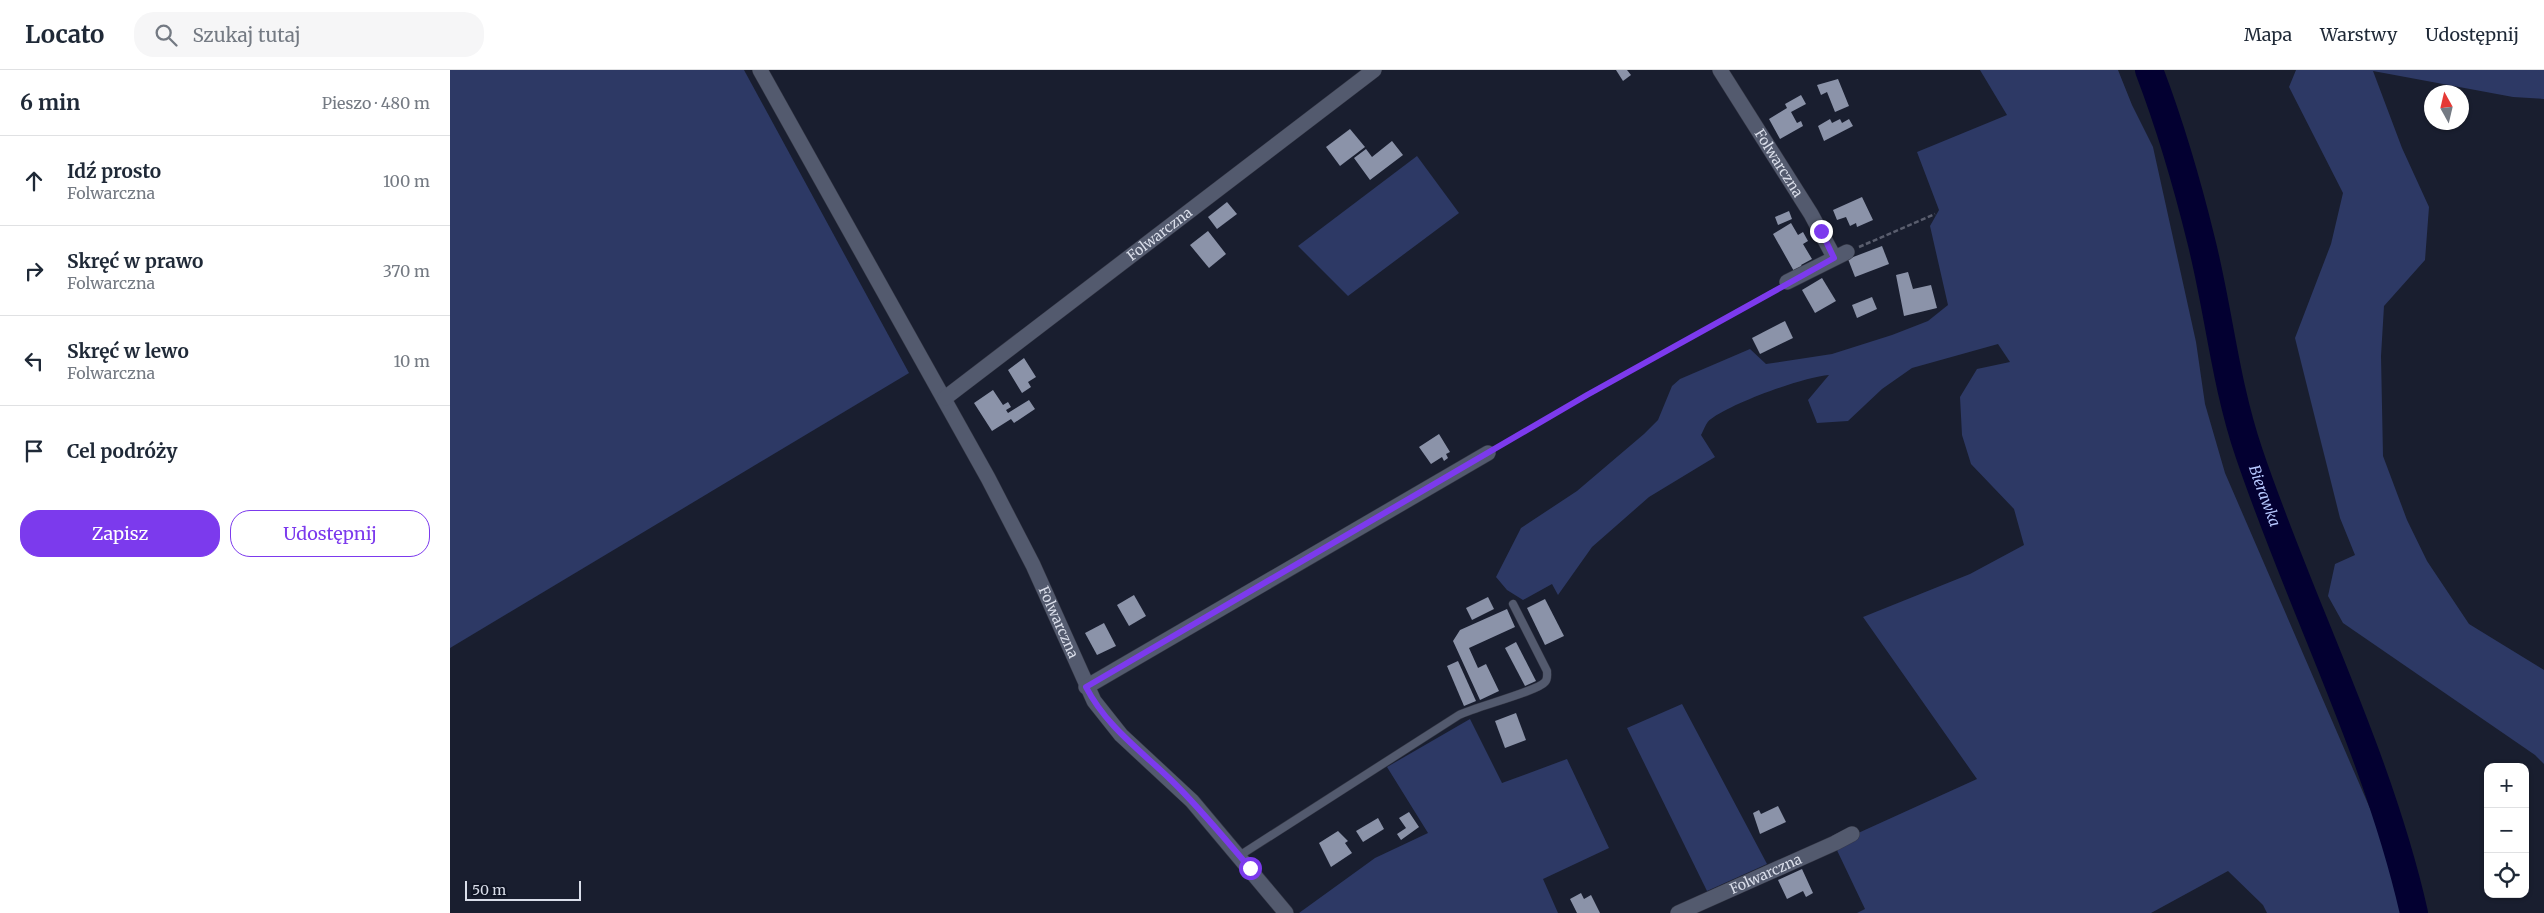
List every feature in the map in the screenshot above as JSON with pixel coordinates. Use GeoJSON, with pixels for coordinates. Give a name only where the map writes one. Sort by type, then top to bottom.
{"type":"FeatureCollection","features":[{"type":"Feature","properties":{"kind":"street","name":"Folwarczna"},"geometry":{"type":"LineString","coordinates":[[760,70],[944,398],[1029,558],[1086,687],[1097,706],[1115,728],[1187,796],[1240,856],[1286,913]]}},
{"type":"Feature","properties":{"kind":"street","name":"Folwarczna"},"geometry":{"type":"LineString","coordinates":[[944,398],[1374,70]]}},
{"type":"Feature","properties":{"kind":"street","name":"Folwarczna"},"geometry":{"type":"LineString","coordinates":[[1720,70],[1811,214],[1840,255]]}},
{"type":"Feature","properties":{"kind":"street"},"geometry":{"type":"LineString","coordinates":[[1787,282],[1840,255]]}},
{"type":"Feature","properties":{"kind":"street"},"geometry":{"type":"LineString","coordinates":[[1086,687],[1488,453]]}},
{"type":"Feature","properties":{"kind":"street","name":"Folwarczna"},"geometry":{"type":"LineString","coordinates":[[1678,913],[1852,834]]}},
{"type":"Feature","properties":{"kind":"lane"},"geometry":{"type":"LineString","coordinates":[[1240,856],[1458,716],[1480,705],[1530,690],[1544,682],[1548,677],[1547,671],[1513,604]]}},
{"type":"Feature","properties":{"kind":"path"},"geometry":{"type":"LineString","coordinates":[[1840,255],[1936,214]]}},
{"type":"Feature","properties":{"kind":"path"},"geometry":{"type":"LineString","coordinates":[[1488,453],[1787,282]]}},
{"type":"Feature","properties":{"kind":"shaded area"},"geometry":{"type":"Polygon","coordinates":[[[450,70],[744,70],[909,373],[450,648],[450,70]]]}},
{"type":"Feature","properties":{"kind":"shaded area"},"geometry":{"type":"Polygon","coordinates":[[[1980,70],[2118,70],[2132,105],[2153,147],[2196,342],[2205,404],[2225,473],[2394,864],[2404,913],[2267,913],[2263,905],[2228,871],[2151,913],[1857,913],[1865,909],[1834,844],[1977,779],[1863,617],[1970,574],[2024,545],[2014,509],[1971,464],[1962,435],[1960,397],[1977,369],[2010,362],[1998,344],[1912,368],[1882,389],[1848,421],[1817,423],[1808,400],[1829,375],[1803,380],[1735,406],[1709,420],[1701,435],[1715,457],[1649,497],[1592,547],[1558,595],[1552,584],[1523,600],[1507,590],[1496,577],[1521,528],[1577,491],[1644,434],[1658,420],[1672,386],[1680,379],[1750,349],[1766,364],[1832,354],[1892,335],[1928,321],[1948,305],[1930,226],[1939,210],[1917,152],[2007,115],[1980,70]]]}},
{"type":"Feature","properties":{"kind":"shaded area"},"geometry":{"type":"Polygon","coordinates":[[[2296,70],[2544,70],[2544,99],[2513,97],[2469,89],[2469,85],[2448,85],[2373,71],[2402,148],[2429,207],[2425,260],[2384,306],[2381,356],[2383,456],[2407,520],[2427,561],[2469,624],[2544,670],[2544,764],[2535,755],[2343,623],[2328,596],[2335,564],[2355,555],[2340,518],[2295,338],[2331,244],[2343,193],[2289,87],[2296,70]]]}},
{"type":"Feature","properties":{"kind":"shaded area"},"geometry":{"type":"Polygon","coordinates":[[[1417,156],[1459,213],[1348,296],[1298,246],[1417,156]]]}},
{"type":"Feature","properties":{"kind":"shaded area"},"geometry":{"type":"Polygon","coordinates":[[[1682,704],[1767,864],[1707,891],[1627,728],[1682,704]]]}},
{"type":"Feature","properties":{"kind":"shaded area"},"geometry":{"type":"Polygon","coordinates":[[[1470,719],[1502,783],[1567,759],[1609,848],[1543,879],[1558,913],[1299,913],[1375,858],[1428,833],[1387,767],[1470,719]]]}},
{"type":"Feature","properties":{"kind":"building"},"geometry":{"type":"Polygon","coordinates":[[[1616,70],[1627,70],[1631,75],[1623,81],[1616,70]]]}},
{"type":"Feature","properties":{"kind":"building"},"geometry":{"type":"Polygon","coordinates":[[[1838,79],[1849,106],[1835,112],[1827,92],[1821,95],[1817,85],[1838,79]]]}},
{"type":"Feature","properties":{"kind":"building"},"geometry":{"type":"Polygon","coordinates":[[[1801,95],[1806,104],[1791,112],[1797,123],[1801,121],[1803,126],[1780,139],[1769,119],[1787,108],[1785,104],[1801,95]]]}},
{"type":"Feature","properties":{"kind":"building"},"geometry":{"type":"Polygon","coordinates":[[[1830,119],[1832,123],[1840,119],[1842,123],[1849,119],[1853,126],[1824,141],[1818,126],[1830,119]]]}},
{"type":"Feature","properties":{"kind":"building"},"geometry":{"type":"Polygon","coordinates":[[[1350,129],[1365,147],[1340,166],[1326,147],[1350,129]]]}},
{"type":"Feature","properties":{"kind":"building"},"geometry":{"type":"Polygon","coordinates":[[[1392,141],[1403,155],[1370,180],[1354,158],[1366,149],[1372,157],[1392,141]]]}},
{"type":"Feature","properties":{"kind":"building"},"geometry":{"type":"Polygon","coordinates":[[[1862,197],[1873,220],[1857,227],[1856,223],[1850,226],[1846,217],[1837,220],[1833,210],[1862,197]]]}},
{"type":"Feature","properties":{"kind":"building"},"geometry":{"type":"Polygon","coordinates":[[[1227,202],[1237,214],[1217,229],[1208,217],[1227,202]]]}},
{"type":"Feature","properties":{"kind":"building"},"geometry":{"type":"Polygon","coordinates":[[[1789,211],[1792,219],[1778,225],[1775,217],[1789,211]]]}},
{"type":"Feature","properties":{"kind":"building"},"geometry":{"type":"Polygon","coordinates":[[[1791,223],[1798,235],[1803,232],[1808,241],[1803,244],[1812,259],[1801,265],[1803,268],[1795,273],[1773,234],[1791,223]]]}},
{"type":"Feature","properties":{"kind":"building"},"geometry":{"type":"Polygon","coordinates":[[[1208,231],[1226,254],[1209,268],[1190,245],[1208,231]]]}},
{"type":"Feature","properties":{"kind":"building"},"geometry":{"type":"Polygon","coordinates":[[[1882,246],[1889,264],[1855,277],[1848,259],[1882,246]]]}},
{"type":"Feature","properties":{"kind":"building"},"geometry":{"type":"Polygon","coordinates":[[[1908,272],[1913,289],[1931,285],[1937,308],[1904,316],[1896,275],[1908,272]]]}},
{"type":"Feature","properties":{"kind":"building"},"geometry":{"type":"Polygon","coordinates":[[[1822,278],[1836,301],[1815,313],[1802,290],[1822,278]]]}},
{"type":"Feature","properties":{"kind":"building"},"geometry":{"type":"Polygon","coordinates":[[[1872,297],[1877,309],[1857,318],[1852,305],[1872,297]]]}},
{"type":"Feature","properties":{"kind":"building"},"geometry":{"type":"Polygon","coordinates":[[[1785,321],[1793,338],[1760,354],[1752,338],[1785,321]]]}},
{"type":"Feature","properties":{"kind":"building"},"geometry":{"type":"Polygon","coordinates":[[[1024,358],[1036,377],[1028,382],[1031,387],[1022,393],[1008,370],[1024,358]]]}},
{"type":"Feature","properties":{"kind":"building"},"geometry":{"type":"Polygon","coordinates":[[[993,390],[1003,405],[1008,402],[1011,407],[1006,410],[1008,413],[1029,400],[1035,409],[1014,423],[1011,419],[992,431],[974,403],[993,390]]]}},
{"type":"Feature","properties":{"kind":"building"},"geometry":{"type":"Polygon","coordinates":[[[1439,434],[1450,452],[1446,454],[1448,458],[1444,461],[1442,457],[1431,464],[1419,447],[1439,434]]]}},
{"type":"Feature","properties":{"kind":"building"},"geometry":{"type":"Polygon","coordinates":[[[1134,595],[1146,616],[1129,626],[1117,605],[1134,595]]]}},
{"type":"Feature","properties":{"kind":"building"},"geometry":{"type":"Polygon","coordinates":[[[1488,597],[1494,609],[1472,620],[1466,608],[1488,597]]]}},
{"type":"Feature","properties":{"kind":"building"},"geometry":{"type":"Polygon","coordinates":[[[1545,599],[1564,636],[1545,645],[1527,608],[1545,599]]]}},
{"type":"Feature","properties":{"kind":"building"},"geometry":{"type":"Polygon","coordinates":[[[1507,609],[1515,627],[1469,648],[1478,668],[1486,664],[1499,691],[1480,700],[1453,641],[1460,630],[1507,609]]]}},
{"type":"Feature","properties":{"kind":"building"},"geometry":{"type":"Polygon","coordinates":[[[1104,623],[1116,646],[1097,655],[1085,633],[1104,623]]]}},
{"type":"Feature","properties":{"kind":"building"},"geometry":{"type":"Polygon","coordinates":[[[1516,642],[1536,681],[1525,686],[1505,648],[1516,642]]]}},
{"type":"Feature","properties":{"kind":"building"},"geometry":{"type":"Polygon","coordinates":[[[1458,661],[1476,701],[1464,706],[1447,666],[1458,661]]]}},
{"type":"Feature","properties":{"kind":"building"},"geometry":{"type":"Polygon","coordinates":[[[1516,713],[1526,740],[1505,748],[1495,721],[1516,713]]]}},
{"type":"Feature","properties":{"kind":"building"},"geometry":{"type":"Polygon","coordinates":[[[1778,806],[1786,822],[1760,834],[1753,813],[1759,810],[1761,814],[1778,806]]]}},
{"type":"Feature","properties":{"kind":"building"},"geometry":{"type":"Polygon","coordinates":[[[1409,812],[1419,827],[1401,840],[1397,834],[1406,828],[1399,818],[1409,812]]]}},
{"type":"Feature","properties":{"kind":"building"},"geometry":{"type":"Polygon","coordinates":[[[1378,818],[1384,829],[1363,842],[1356,831],[1378,818]]]}},
{"type":"Feature","properties":{"kind":"building"},"geometry":{"type":"Polygon","coordinates":[[[1338,831],[1348,841],[1345,843],[1352,853],[1331,867],[1319,843],[1338,831]]]}},
{"type":"Feature","properties":{"kind":"building"},"geometry":{"type":"Polygon","coordinates":[[[1802,869],[1813,893],[1806,897],[1803,891],[1787,899],[1778,880],[1802,869]]]}},
{"type":"Feature","properties":{"kind":"building"},"geometry":{"type":"Polygon","coordinates":[[[1581,893],[1584,899],[1591,895],[1600,913],[1577,913],[1570,899],[1581,893]]]}},
{"type":"Feature","properties":{"kind":"waterway","name":"Bierawka"},"geometry":{"type":"LineString","coordinates":[[2149,70],[2171,133],[2196,219],[2228,374],[2249,453],[2360,738],[2399,854],[2414,913]]}},
{"type":"Feature","properties":{"kind":"route"},"geometry":{"type":"LineString","coordinates":[[1250,868],[1187,796],[1115,728],[1097,706],[1086,687],[1724,316],[1834,258],[1821,231]]}}]}
